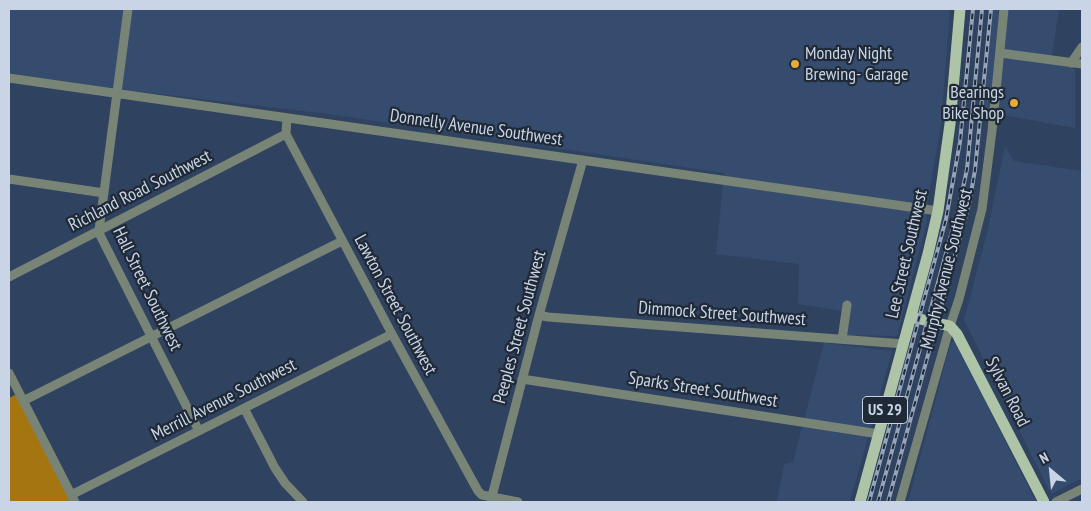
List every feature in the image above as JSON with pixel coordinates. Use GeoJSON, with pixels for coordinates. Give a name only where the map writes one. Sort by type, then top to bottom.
{"type":"FeatureCollection","features":[{"type":"Feature","properties":{"kind":"main road","name":"Lee Street Southwest"},"geometry":{"type":"LineString","coordinates":[[860,502],[904,344],[938,211],[950,124],[960,9]]}},
{"type":"Feature","properties":{"kind":"main road"},"geometry":{"type":"LineString","coordinates":[[911,317],[950,326]]}},
{"type":"Feature","properties":{"kind":"main road","name":"Sylvan Road"},"geometry":{"type":"LineString","coordinates":[[950,326],[957,334],[970,358],[1044,502]]}},
{"type":"Feature","properties":{"kind":"street"},"geometry":{"type":"LineString","coordinates":[[117,94],[128,9]]}},
{"type":"Feature","properties":{"kind":"street","name":"Murphy Avenue Southwest"},"geometry":{"type":"LineString","coordinates":[[900,502],[959,299],[982,209],[1004,9]]}},
{"type":"Feature","properties":{"kind":"street"},"geometry":{"type":"LineString","coordinates":[[1070,63],[1082,47]]}},
{"type":"Feature","properties":{"kind":"street"},"geometry":{"type":"LineString","coordinates":[[1000,53],[1082,64]]}},
{"type":"Feature","properties":{"kind":"street","name":"Donnelly Avenue Southwest"},"geometry":{"type":"LineString","coordinates":[[9,78],[938,211]]}},
{"type":"Feature","properties":{"kind":"street","name":"Hall Street Southwest"},"geometry":{"type":"LineString","coordinates":[[117,94],[99,230],[100,235],[200,431]]}},
{"type":"Feature","properties":{"kind":"street","name":"Lawton Street Southwest"},"geometry":{"type":"LineString","coordinates":[[286,118],[286,134],[342,241],[478,491],[491,500]]}},
{"type":"Feature","properties":{"kind":"street","name":"Richland Road Southwest"},"geometry":{"type":"LineString","coordinates":[[9,277],[286,134]]}},
{"type":"Feature","properties":{"kind":"street","name":"Peeples Street Southwest"},"geometry":{"type":"LineString","coordinates":[[491,500],[539,315],[583,160]]}},
{"type":"Feature","properties":{"kind":"street"},"geometry":{"type":"LineString","coordinates":[[9,179],[104,193]]}},
{"type":"Feature","properties":{"kind":"street"},"geometry":{"type":"LineString","coordinates":[[23,401],[342,241]]}},
{"type":"Feature","properties":{"kind":"street"},"geometry":{"type":"LineString","coordinates":[[842,339],[847,304]]}},
{"type":"Feature","properties":{"kind":"street","name":"Dimmock Street Southwest"},"geometry":{"type":"LineString","coordinates":[[539,315],[556,318],[904,344]]}},
{"type":"Feature","properties":{"kind":"street","name":"Merrill Avenue Southwest"},"geometry":{"type":"LineString","coordinates":[[73,499],[244,408],[392,334]]}},
{"type":"Feature","properties":{"kind":"street"},"geometry":{"type":"LineString","coordinates":[[9,373],[73,499]]}},
{"type":"Feature","properties":{"kind":"street","name":"Sparks Street Southwest"},"geometry":{"type":"LineString","coordinates":[[522,379],[878,434]]}},
{"type":"Feature","properties":{"kind":"street"},"geometry":{"type":"LineString","coordinates":[[244,408],[275,468],[285,483],[303,502]]}},
{"type":"Feature","properties":{"kind":"street"},"geometry":{"type":"LineString","coordinates":[[1056,502],[1082,489]]}},
{"type":"Feature","properties":{"kind":"street"},"geometry":{"type":"LineString","coordinates":[[491,500],[518,502]]}},
{"type":"Feature","properties":{"kind":"shaded area"},"geometry":{"type":"Polygon","coordinates":[[[9,9],[950,9],[941,124],[928,201],[927,222],[897,336],[839,335],[843,311],[798,304],[799,264],[716,254],[724,173],[328,114],[126,90],[9,73],[9,9]]]}},
{"type":"Feature","properties":{"kind":"shaded area"},"geometry":{"type":"Polygon","coordinates":[[[989,9],[1059,9],[1052,55],[1075,69],[1075,128],[980,111],[989,9]]]}},
{"type":"Feature","properties":{"kind":"shaded area"},"geometry":{"type":"Polygon","coordinates":[[[1005,146],[1014,161],[1082,171],[1082,478],[1051,494],[964,320],[988,229],[1005,146]]]}},
{"type":"Feature","properties":{"kind":"shaded area"},"geometry":{"type":"Polygon","coordinates":[[[951,342],[955,342],[1036,502],[908,502],[951,342]]]}},
{"type":"Feature","properties":{"kind":"shaded area"},"geometry":{"type":"Polygon","coordinates":[[[824,343],[892,351],[850,502],[777,502],[784,464],[793,462],[824,343]]]}},
{"type":"Feature","properties":{"kind":"shaded area"},"geometry":{"type":"Polygon","coordinates":[[[19,393],[73,502],[9,502],[9,398],[19,393]]]}},
{"type":"Feature","properties":{"kind":"railway"},"geometry":{"type":"LineString","coordinates":[[869,502],[946,219],[960,142],[973,9]]}},
{"type":"Feature","properties":{"kind":"railway"},"geometry":{"type":"LineString","coordinates":[[878,502],[960,202],[967,169],[982,9]]}},
{"type":"Feature","properties":{"kind":"railway"},"geometry":{"type":"LineString","coordinates":[[888,502],[969,204],[975,170],[991,9]]}},
{"type":"Feature","properties":{"kind":"place","name":"Monday Night Brewing- Garage"},"geometry":{"type":"Point","coordinates":[795,64]}},
{"type":"Feature","properties":{"kind":"place","name":"Bearings Bike Shop"},"geometry":{"type":"Point","coordinates":[1014,103]}}]}
